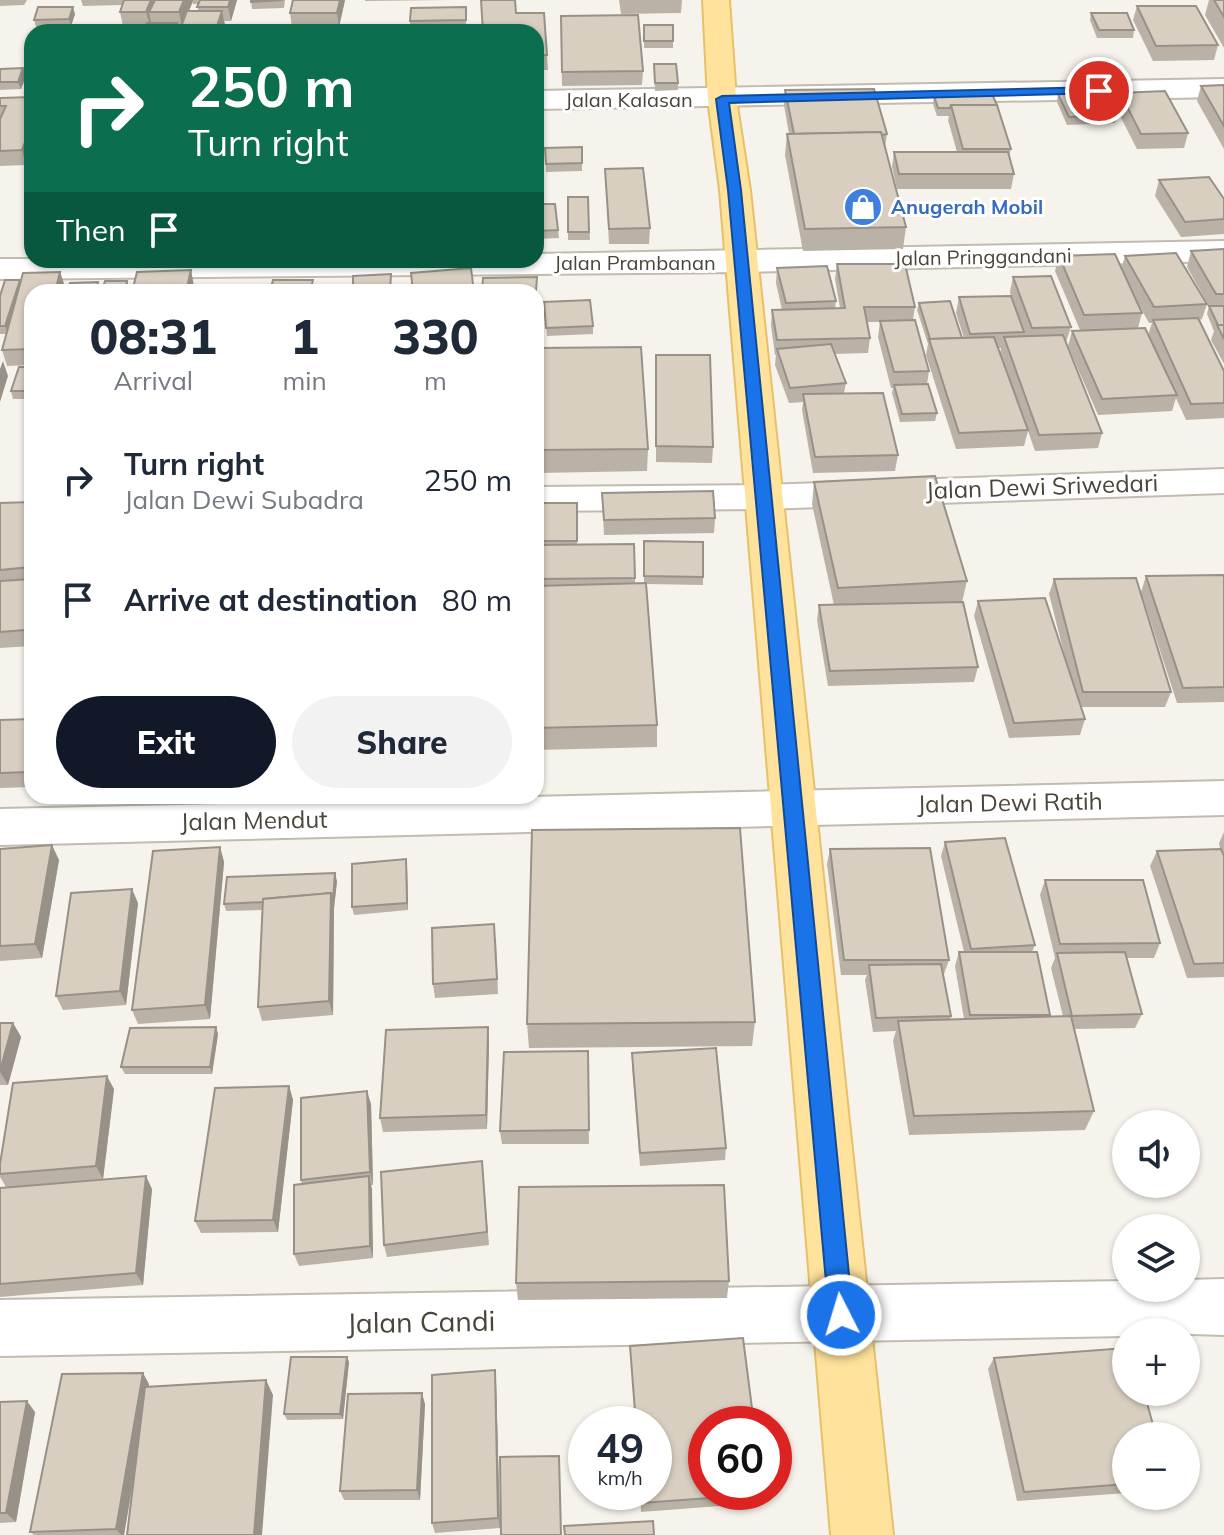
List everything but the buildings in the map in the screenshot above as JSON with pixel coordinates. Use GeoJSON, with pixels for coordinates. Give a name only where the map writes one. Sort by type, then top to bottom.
{"type":"FeatureCollection","features":[{"type":"Feature","properties":{"kind":"main road"},"geometry":{"type":"LineString","coordinates":[[716,0],[722,99],[742,262],[862,1535]]}},
{"type":"Feature","properties":{"kind":"street","name":"Jalan Kalasan"},"geometry":{"type":"LineString","coordinates":[[544,100],[1224,88]]}},
{"type":"Feature","properties":{"kind":"street","name":"Jalan Pringgandani"},"geometry":{"type":"LineString","coordinates":[[742,262],[1224,251]]}},
{"type":"Feature","properties":{"kind":"street","name":"Jalan Prambanan"},"geometry":{"type":"LineString","coordinates":[[544,264],[742,262]]}},
{"type":"Feature","properties":{"kind":"street","name":"Jalan Prambanan"},"geometry":{"type":"LineString","coordinates":[[0,269],[106,268]]}},
{"type":"Feature","properties":{"kind":"street","name":"Jalan Dewi Sriwedari"},"geometry":{"type":"LineString","coordinates":[[544,499],[764,497],[1224,481]]}},
{"type":"Feature","properties":{"kind":"street","name":"Jalan Dewi Ratih"},"geometry":{"type":"LineString","coordinates":[[795,809],[1224,798]]}},
{"type":"Feature","properties":{"kind":"street","name":"Jalan Mendut"},"geometry":{"type":"LineString","coordinates":[[0,827],[795,809]]}},
{"type":"Feature","properties":{"kind":"street","name":"Jalan Candi"},"geometry":{"type":"LineString","coordinates":[[0,1328],[1224,1307]]}},
{"type":"Feature","properties":{"kind":"place","name":"Anugerah Mobil"},"geometry":{"type":"Point","coordinates":[863,207]}},
{"type":"Feature","properties":{"kind":"route"},"geometry":{"type":"LineString","coordinates":[[841,1315],[735,190],[722,99],[1099,91]]}}]}
